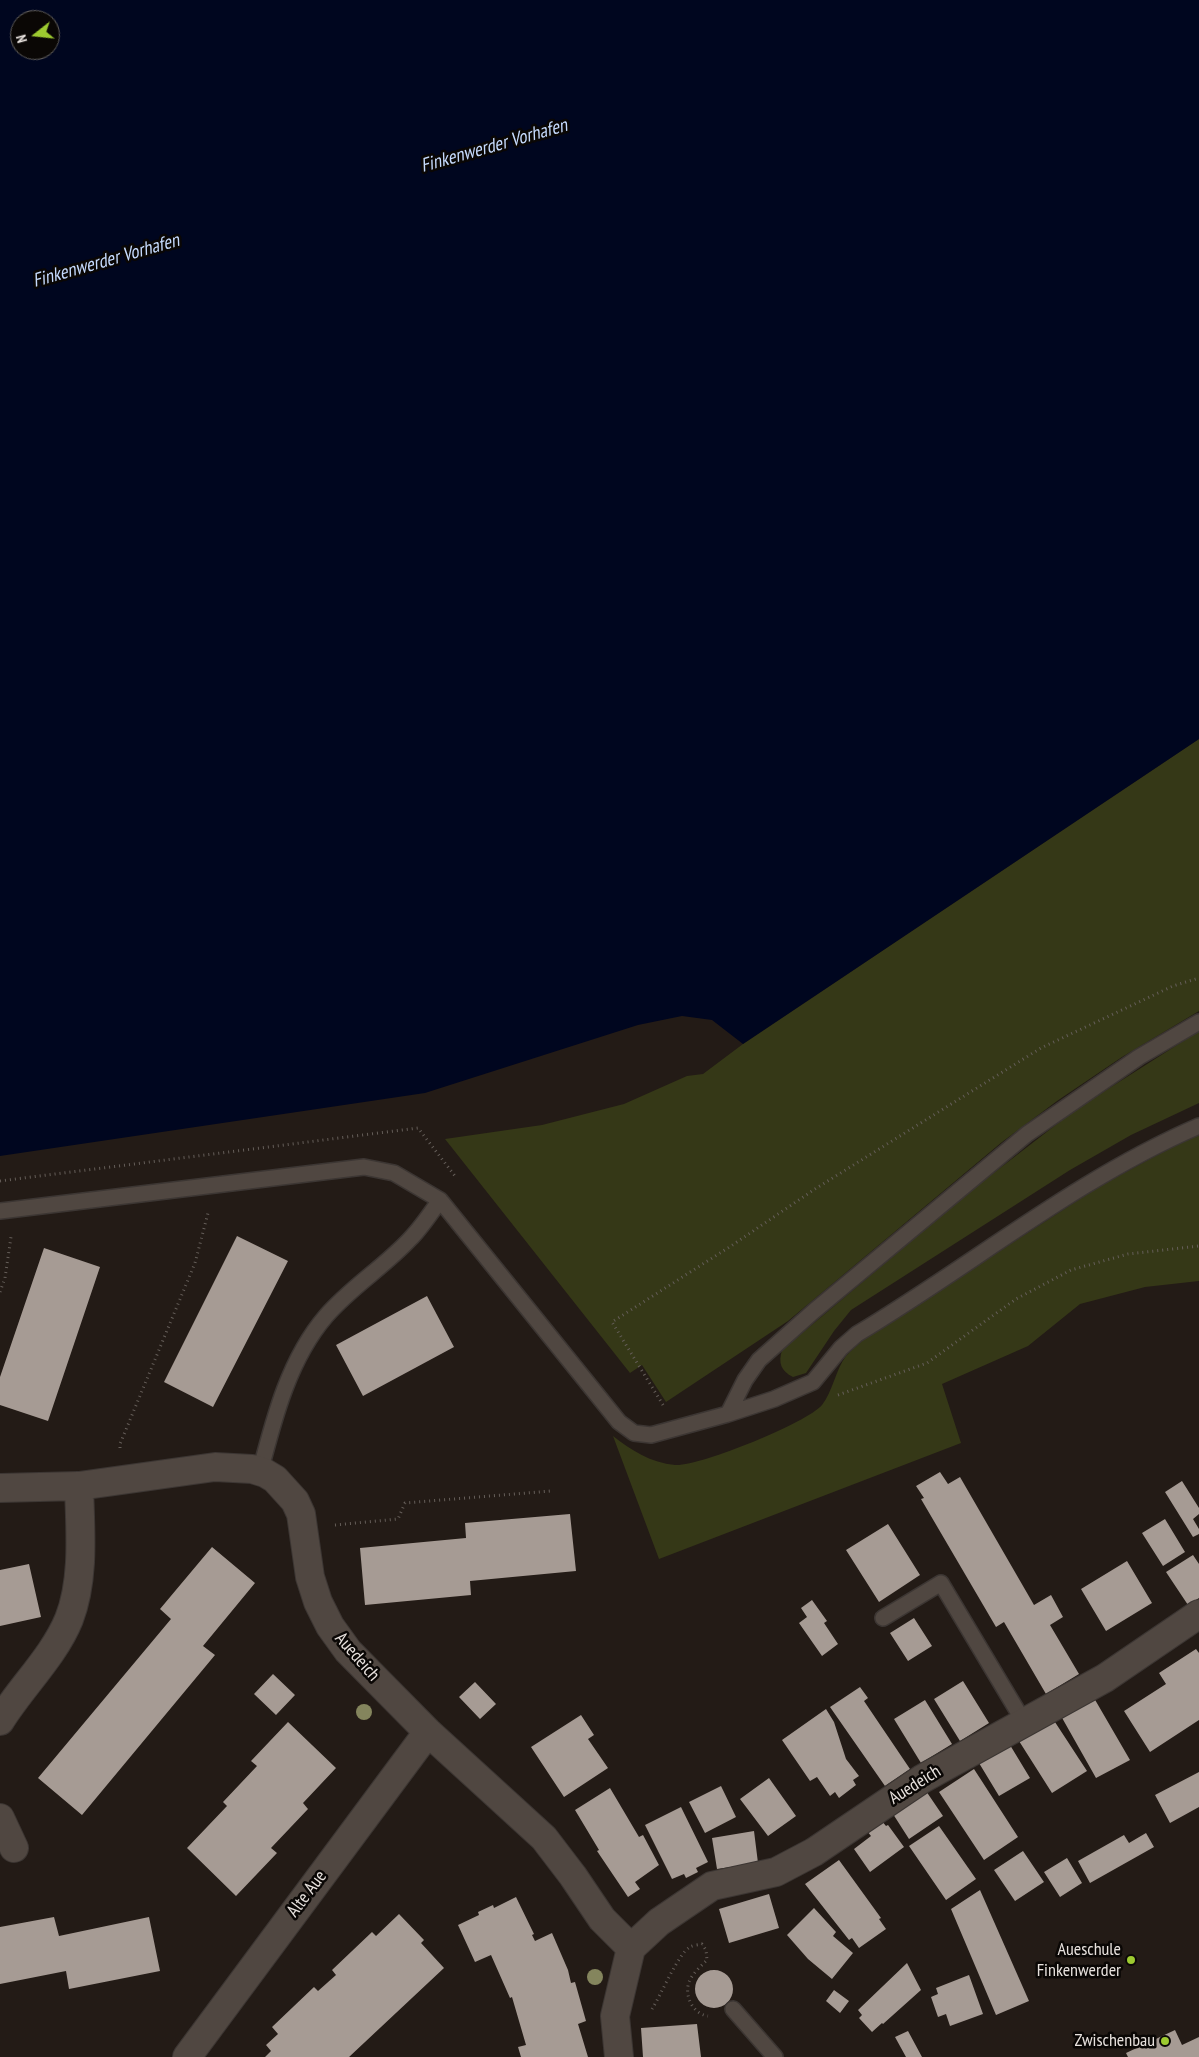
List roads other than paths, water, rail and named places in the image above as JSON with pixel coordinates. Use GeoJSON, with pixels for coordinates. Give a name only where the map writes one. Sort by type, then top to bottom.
{"type":"FeatureCollection","features":[{"type":"Feature","properties":{"kind":"street","name":"Auedeich"},"geometry":{"type":"LineString","coordinates":[[0,1488],[79,1486],[215,1467],[252,1469],[275,1479],[286,1491],[301,1514],[310,1577],[318,1602],[330,1626],[348,1651],[428,1732],[544,1838],[602,1919],[631,1948],[659,1922],[712,1886],[776,1872],[814,1852],[922,1779],[1105,1678],[1199,1614]]}},
{"type":"Feature","properties":{"kind":"street"},"geometry":{"type":"LineString","coordinates":[[0,1721],[56,1643],[69,1619],[76,1594],[79,1565],[79,1486]]}},
{"type":"Feature","properties":{"kind":"street","name":"Alte Aue"},"geometry":{"type":"LineString","coordinates":[[186,2057],[428,1732]]}},
{"type":"Feature","properties":{"kind":"street"},"geometry":{"type":"LineString","coordinates":[[0,1818],[14,1848]]}},
{"type":"Feature","properties":{"kind":"street"},"geometry":{"type":"LineString","coordinates":[[619,2057],[616,2016],[631,1948]]}},
{"type":"Feature","properties":{"kind":"lane"},"geometry":{"type":"LineString","coordinates":[[728,1414],[745,1380],[759,1360],[814,1311],[1027,1134],[1139,1057],[1199,1022]]}},
{"type":"Feature","properties":{"kind":"lane"},"geometry":{"type":"LineString","coordinates":[[0,1211],[364,1167],[394,1173],[440,1200],[618,1422],[627,1429],[642,1435],[651,1435],[728,1414],[813,1382],[841,1348],[857,1334],[1056,1204],[1144,1152],[1199,1126]]}},
{"type":"Feature","properties":{"kind":"lane"},"geometry":{"type":"LineString","coordinates":[[260,1472],[270,1433],[284,1393],[293,1369],[309,1341],[325,1317],[348,1293],[410,1239],[440,1200]]}},
{"type":"Feature","properties":{"kind":"lane"},"geometry":{"type":"LineString","coordinates":[[883,1618],[941,1583],[1024,1722]]}},
{"type":"Feature","properties":{"kind":"lane"},"geometry":{"type":"LineString","coordinates":[[733,2010],[776,2057]]}},
{"type":"Feature","properties":{"kind":"water","name":"Finkenwerder Vorhafen"},"geometry":{"type":"Polygon","coordinates":[[[0,0],[1199,0],[1199,739],[743,1044],[712,1020],[682,1016],[638,1025],[425,1093],[0,1156],[0,0]]]}},
{"type":"Feature","properties":{"kind":"place","name":"Aueschule Finkenwerder"},"geometry":{"type":"Point","coordinates":[1131,1960]}},
{"type":"Feature","properties":{"kind":"place","name":"Zwischenbau"},"geometry":{"type":"Point","coordinates":[1165,2041]}}]}
